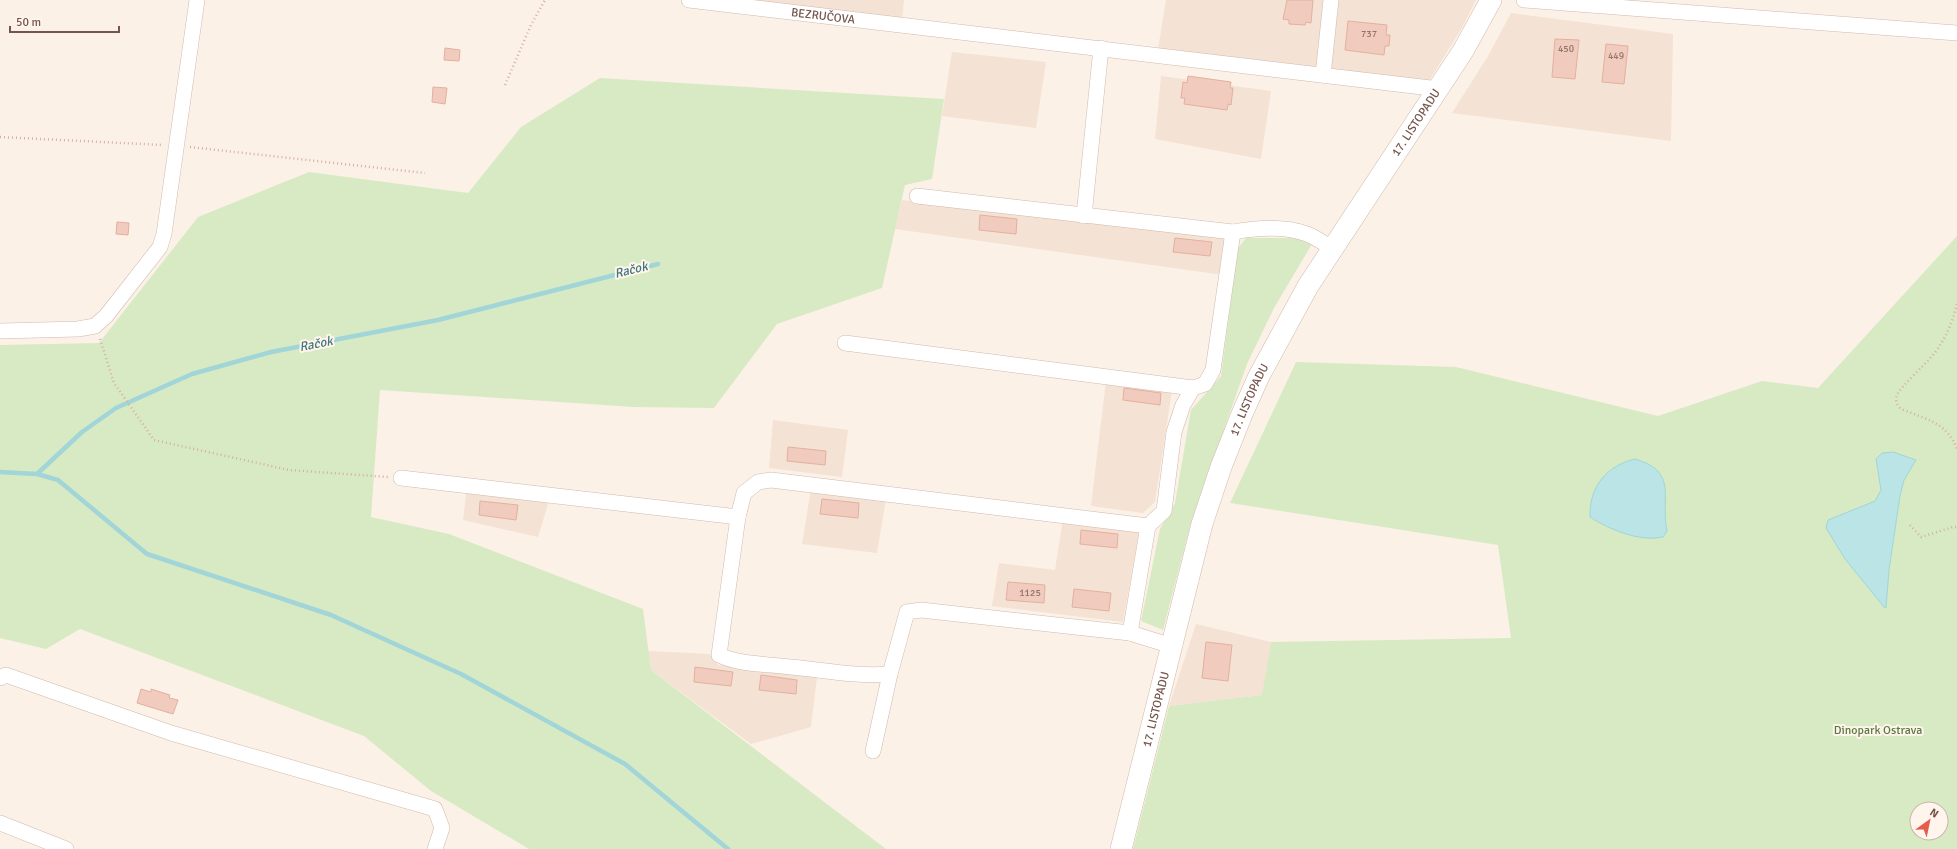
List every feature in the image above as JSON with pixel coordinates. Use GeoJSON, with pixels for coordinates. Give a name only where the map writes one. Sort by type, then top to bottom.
{"type":"FeatureCollection","features":[{"type":"Feature","properties":{"kind":"main road","name":"17. LISTOPADU"},"geometry":{"type":"LineString","coordinates":[[1122,849],[1202,524],[1221,467],[1242,414],[1278,339],[1331,247],[1439,89],[1463,51],[1491,0]]}},
{"type":"Feature","properties":{"kind":"street"},"geometry":{"type":"LineString","coordinates":[[0,331],[78,329],[95,326],[106,316],[160,247],[164,234],[198,0]]}},
{"type":"Feature","properties":{"kind":"street","name":"BEZRUČOVA"},"geometry":{"type":"LineString","coordinates":[[689,0],[1439,89]]}},
{"type":"Feature","properties":{"kind":"street"},"geometry":{"type":"LineString","coordinates":[[1322,75],[1331,0]]}},
{"type":"Feature","properties":{"kind":"street"},"geometry":{"type":"LineString","coordinates":[[1524,0],[1957,33]]}},
{"type":"Feature","properties":{"kind":"street"},"geometry":{"type":"LineString","coordinates":[[1084,216],[1102,48]]}},
{"type":"Feature","properties":{"kind":"street"},"geometry":{"type":"LineString","coordinates":[[917,196],[1233,232],[1258,228],[1294,232],[1306,234],[1331,247]]}},
{"type":"Feature","properties":{"kind":"street"},"geometry":{"type":"LineString","coordinates":[[844,343],[1193,388],[1205,384],[1214,370],[1233,232]]}},
{"type":"Feature","properties":{"kind":"street"},"geometry":{"type":"LineString","coordinates":[[1130,634],[1148,526],[1164,511],[1174,432],[1183,405],[1193,388]]}},
{"type":"Feature","properties":{"kind":"street"},"geometry":{"type":"LineString","coordinates":[[401,478],[738,517]]}},
{"type":"Feature","properties":{"kind":"street"},"geometry":{"type":"LineString","coordinates":[[890,674],[872,676],[728,659],[719,655],[738,517],[744,493],[758,482],[770,480],[1148,526]]}},
{"type":"Feature","properties":{"kind":"street"},"geometry":{"type":"LineString","coordinates":[[873,751],[890,674],[907,612],[921,610],[1130,634],[1172,646]]}},
{"type":"Feature","properties":{"kind":"street"},"geometry":{"type":"LineString","coordinates":[[0,678],[6,675],[171,733],[435,809],[442,828],[435,849]]}},
{"type":"Feature","properties":{"kind":"street"},"geometry":{"type":"LineString","coordinates":[[0,823],[66,849]]}},
{"type":"Feature","properties":{"kind":"path"},"geometry":{"type":"LineString","coordinates":[[505,85],[531,24],[545,0]]}},
{"type":"Feature","properties":{"kind":"path"},"geometry":{"type":"LineString","coordinates":[[0,136],[177,146],[425,173]]}},
{"type":"Feature","properties":{"kind":"path"},"geometry":{"type":"LineString","coordinates":[[1957,304],[1943,341],[1933,355],[1901,390],[1896,400],[1897,405],[1901,409],[1931,420],[1939,425],[1953,438],[1957,449]]}},
{"type":"Feature","properties":{"kind":"path"},"geometry":{"type":"LineString","coordinates":[[95,326],[114,383],[154,440],[289,470],[401,478]]}},
{"type":"Feature","properties":{"kind":"path"},"geometry":{"type":"LineString","coordinates":[[1953,438],[1957,439]]}},
{"type":"Feature","properties":{"kind":"path"},"geometry":{"type":"LineString","coordinates":[[1910,525],[1921,537],[1957,527]]}},
{"type":"Feature","properties":{"kind":"shaded area"},"geometry":{"type":"Polygon","coordinates":[[[723,0],[904,0],[902,21],[723,0]]]}},
{"type":"Feature","properties":{"kind":"shaded area"},"geometry":{"type":"Polygon","coordinates":[[[1166,0],[1476,0],[1463,26],[1429,81],[1157,55],[1166,0]]]}},
{"type":"Feature","properties":{"kind":"shaded area"},"geometry":{"type":"Polygon","coordinates":[[[1511,13],[1673,34],[1671,141],[1452,113],[1488,56],[1511,13]]]}},
{"type":"Feature","properties":{"kind":"shaded area"},"geometry":{"type":"Polygon","coordinates":[[[952,52],[1046,62],[1036,128],[942,116],[952,52]]]}},
{"type":"Feature","properties":{"kind":"shaded area"},"geometry":{"type":"Polygon","coordinates":[[[1161,76],[1271,91],[1261,159],[1155,139],[1161,76]]]}},
{"type":"Feature","properties":{"kind":"shaded area"},"geometry":{"type":"Polygon","coordinates":[[[902,200],[1227,238],[1223,275],[895,229],[902,200]]]}},
{"type":"Feature","properties":{"kind":"shaded area"},"geometry":{"type":"Polygon","coordinates":[[[1106,381],[1172,390],[1155,502],[1143,513],[1091,506],[1106,381]]]}},
{"type":"Feature","properties":{"kind":"shaded area"},"geometry":{"type":"Polygon","coordinates":[[[773,420],[848,430],[842,477],[769,468],[773,420]]]}},
{"type":"Feature","properties":{"kind":"shaded area"},"geometry":{"type":"Polygon","coordinates":[[[467,488],[549,501],[538,537],[463,520],[467,488]]]}},
{"type":"Feature","properties":{"kind":"shaded area"},"geometry":{"type":"Polygon","coordinates":[[[811,489],[886,499],[877,553],[802,544],[811,489]]]}},
{"type":"Feature","properties":{"kind":"shaded area"},"geometry":{"type":"Polygon","coordinates":[[[1063,519],[1139,531],[1123,622],[992,606],[999,563],[1055,570],[1063,519]]]}},
{"type":"Feature","properties":{"kind":"shaded area"},"geometry":{"type":"Polygon","coordinates":[[[1196,624],[1271,642],[1263,695],[1169,706],[1196,624]]]}},
{"type":"Feature","properties":{"kind":"shaded area"},"geometry":{"type":"Polygon","coordinates":[[[648,651],[710,654],[718,665],[817,677],[811,727],[751,744],[651,670],[648,651]]]}},
{"type":"Feature","properties":{"kind":"green space"},"geometry":{"type":"Polygon","coordinates":[[[600,78],[944,99],[932,179],[905,185],[882,288],[777,324],[714,408],[633,407],[380,390],[371,517],[449,534],[643,609],[651,670],[886,849],[529,849],[431,791],[364,736],[80,629],[46,649],[0,638],[0,345],[99,343],[198,217],[309,172],[468,193],[521,127],[600,78]]]}},
{"type":"Feature","properties":{"kind":"green space","name":"Dinopark Ostrava"},"geometry":{"type":"Polygon","coordinates":[[[1957,236],[1957,849],[1133,849],[1169,706],[1262,695],[1271,642],[1511,638],[1498,545],[1230,503],[1296,362],[1456,367],[1658,416],[1762,381],[1818,388],[1957,236]]]}},
{"type":"Feature","properties":{"kind":"green space"},"geometry":{"type":"Polygon","coordinates":[[[1246,238],[1299,238],[1312,244],[1274,308],[1247,364],[1190,526],[1163,630],[1141,621],[1160,529],[1175,503],[1191,410],[1221,376],[1238,248],[1246,238]]]}},
{"type":"Feature","properties":{"kind":"water"},"geometry":{"type":"Polygon","coordinates":[[[1893,452],[1916,460],[1904,480],[1900,496],[1889,570],[1886,608],[1845,559],[1826,528],[1828,520],[1875,501],[1881,490],[1876,459],[1882,453],[1893,452]]]}},
{"type":"Feature","properties":{"kind":"water"},"geometry":{"type":"Polygon","coordinates":[[[1635,459],[1649,464],[1658,471],[1663,479],[1665,487],[1665,519],[1667,531],[1663,537],[1645,538],[1625,534],[1590,517],[1590,506],[1596,487],[1601,479],[1616,467],[1635,459]]]}},
{"type":"Feature","properties":{"kind":"building"},"geometry":{"type":"Polygon","coordinates":[[[1287,0],[1313,0],[1311,23],[1306,22],[1305,25],[1289,24],[1289,20],[1283,19],[1287,0]]]}},
{"type":"Feature","properties":{"kind":"building"},"geometry":{"type":"Polygon","coordinates":[[[1348,21],[1387,25],[1386,35],[1390,35],[1389,46],[1385,46],[1384,55],[1345,50],[1348,21]]]}},
{"type":"Feature","properties":{"kind":"building"},"geometry":{"type":"Polygon","coordinates":[[[1555,39],[1579,40],[1575,79],[1552,77],[1555,39]]]}},
{"type":"Feature","properties":{"kind":"building"},"geometry":{"type":"Polygon","coordinates":[[[1606,44],[1628,46],[1624,84],[1602,82],[1606,44]]]}},
{"type":"Feature","properties":{"kind":"building"},"geometry":{"type":"Polygon","coordinates":[[[445,48],[460,50],[459,61],[444,60],[445,48]]]}},
{"type":"Feature","properties":{"kind":"building"},"geometry":{"type":"Polygon","coordinates":[[[1188,76],[1231,82],[1230,88],[1233,88],[1231,105],[1228,104],[1227,110],[1184,104],[1185,98],[1181,98],[1183,82],[1187,83],[1188,76]]]}},
{"type":"Feature","properties":{"kind":"building"},"geometry":{"type":"Polygon","coordinates":[[[433,87],[447,88],[445,104],[432,102],[433,87]]]}},
{"type":"Feature","properties":{"kind":"building"},"geometry":{"type":"Polygon","coordinates":[[[980,215],[1017,219],[1016,234],[979,230],[980,215]]]}},
{"type":"Feature","properties":{"kind":"building"},"geometry":{"type":"Polygon","coordinates":[[[117,222],[129,223],[128,235],[116,234],[117,222]]]}},
{"type":"Feature","properties":{"kind":"building"},"geometry":{"type":"Polygon","coordinates":[[[1175,238],[1212,242],[1210,256],[1173,252],[1175,238]]]}},
{"type":"Feature","properties":{"kind":"building"},"geometry":{"type":"Polygon","coordinates":[[[1124,388],[1161,393],[1160,405],[1123,400],[1124,388]]]}},
{"type":"Feature","properties":{"kind":"building"},"geometry":{"type":"Polygon","coordinates":[[[788,447],[826,451],[825,465],[787,461],[788,447]]]}},
{"type":"Feature","properties":{"kind":"building"},"geometry":{"type":"Polygon","coordinates":[[[822,499],[859,503],[858,518],[820,514],[822,499]]]}},
{"type":"Feature","properties":{"kind":"building"},"geometry":{"type":"Polygon","coordinates":[[[480,501],[518,505],[516,520],[479,515],[480,501]]]}},
{"type":"Feature","properties":{"kind":"building"},"geometry":{"type":"Polygon","coordinates":[[[1081,530],[1118,534],[1117,548],[1080,544],[1081,530]]]}},
{"type":"Feature","properties":{"kind":"building"},"geometry":{"type":"Polygon","coordinates":[[[1008,582],[1045,585],[1044,603],[1006,600],[1008,582]]]}},
{"type":"Feature","properties":{"kind":"building"},"geometry":{"type":"Polygon","coordinates":[[[1074,589],[1111,593],[1109,611],[1072,607],[1074,589]]]}},
{"type":"Feature","properties":{"kind":"building"},"geometry":{"type":"Polygon","coordinates":[[[1206,642],[1232,645],[1228,681],[1202,678],[1206,642]]]}},
{"type":"Feature","properties":{"kind":"building"},"geometry":{"type":"Polygon","coordinates":[[[695,667],[733,672],[731,686],[694,682],[695,667]]]}},
{"type":"Feature","properties":{"kind":"building"},"geometry":{"type":"Polygon","coordinates":[[[761,675],[797,680],[796,694],[759,690],[761,675]]]}},
{"type":"Feature","properties":{"kind":"building"},"geometry":{"type":"Polygon","coordinates":[[[141,689],[151,692],[151,689],[170,695],[169,698],[178,700],[173,714],[137,703],[141,689]]]}},
{"type":"Feature","properties":{"kind":"waterway","name":"Račok"},"geometry":{"type":"LineString","coordinates":[[0,472],[37,474],[82,432],[116,408],[192,374],[271,352],[438,320],[658,264]]}},
{"type":"Feature","properties":{"kind":"waterway"},"geometry":{"type":"LineString","coordinates":[[37,474],[58,480],[147,554],[331,615],[461,674],[625,764],[728,849]]}}]}
